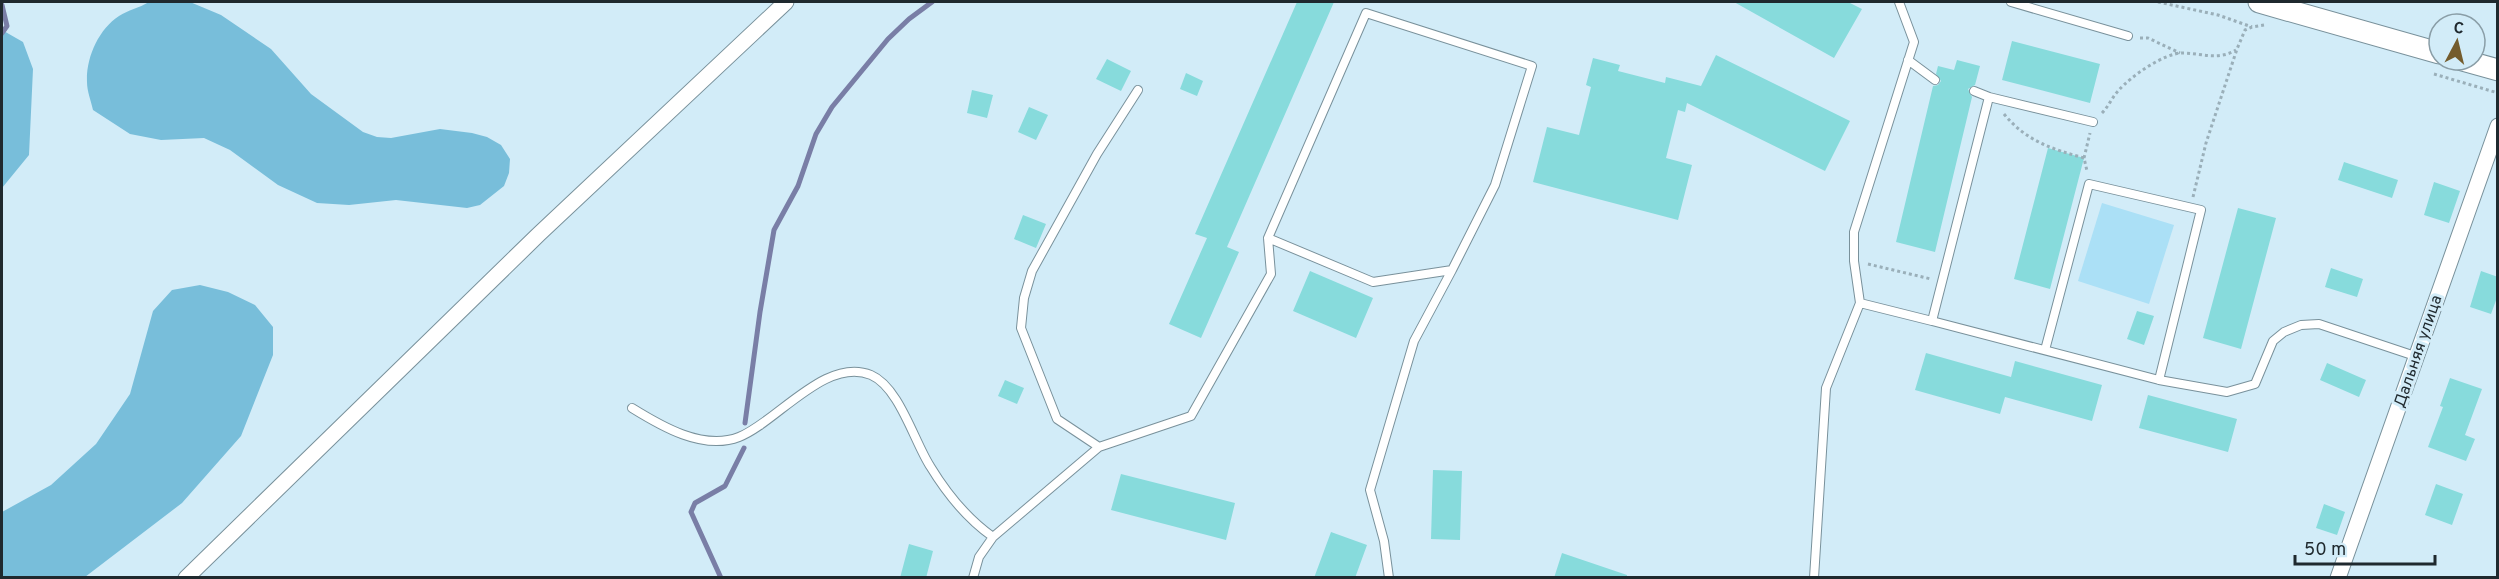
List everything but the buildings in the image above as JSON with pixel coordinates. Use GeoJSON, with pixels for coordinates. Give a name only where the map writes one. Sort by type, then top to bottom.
{"type":"FeatureCollection","features":[{"type":"Feature","properties":{"kind":"main road"},"geometry":{"type":"LineString","coordinates":[[2259,2],[2427,50]]}},
{"type":"Feature","properties":{"kind":"street"},"geometry":{"type":"LineString","coordinates":[[186,578],[539,234],[786,2]]}},
{"type":"Feature","properties":{"kind":"street","name":"Дальняя улица"},"geometry":{"type":"LineString","coordinates":[[2338,578],[2498,126]]}},
{"type":"Feature","properties":{"kind":"lane"},"geometry":{"type":"LineString","coordinates":[[1814,578],[1826,388],[1860,303],[1854,261],[1854,232],[1914,42],[1899,2]]}},
{"type":"Feature","properties":{"kind":"lane"},"geometry":{"type":"LineString","coordinates":[[2011,2],[2128,36]]}},
{"type":"Feature","properties":{"kind":"lane"},"geometry":{"type":"LineString","coordinates":[[973,578],[979,557],[993,537],[1099,447],[1191,416],[1271,274],[1268,238],[1366,13],[1532,66],[1495,184],[1414,341],[1370,490],[1384,541],[1389,578]]}},
{"type":"Feature","properties":{"kind":"lane"},"geometry":{"type":"LineString","coordinates":[[1908,60],[1935,80]]}},
{"type":"Feature","properties":{"kind":"lane"},"geometry":{"type":"LineString","coordinates":[[1099,447],[1058,419],[1021,328],[1024,298],[1032,271],[1096,154],[1138,90]]}},
{"type":"Feature","properties":{"kind":"lane"},"geometry":{"type":"LineString","coordinates":[[1974,91],[1989,97],[2093,122]]}},
{"type":"Feature","properties":{"kind":"lane"},"geometry":{"type":"LineString","coordinates":[[1932,321],[1989,97]]}},
{"type":"Feature","properties":{"kind":"lane"},"geometry":{"type":"LineString","coordinates":[[2045,350],[2089,184],[2190,207],[2201,210],[2159,380]]}},
{"type":"Feature","properties":{"kind":"lane"},"geometry":{"type":"LineString","coordinates":[[1268,238],[1373,282],[1452,270]]}},
{"type":"Feature","properties":{"kind":"lane"},"geometry":{"type":"LineString","coordinates":[[1860,303],[2159,380],[2227,393],[2242,390],[2254,384],[2273,341],[2284,332],[2301,325],[2319,324],[2415,356]]}},
{"type":"Feature","properties":{"kind":"lane"},"geometry":{"type":"LineString","coordinates":[[632,408],[678,433],[713,440],[728,439],[739,437],[755,428],[797,398],[836,375],[848,371],[870,374],[891,393],[942,486],[974,523],[993,537]]}},
{"type":"Feature","properties":{"kind":"path"},"geometry":{"type":"LineString","coordinates":[[2158,2],[2218,15],[2252,27]]}},
{"type":"Feature","properties":{"kind":"path"},"geometry":{"type":"LineString","coordinates":[[2190,207],[2206,143],[2236,49],[2245,30],[2273,24]]}},
{"type":"Feature","properties":{"kind":"path"},"geometry":{"type":"LineString","coordinates":[[2128,36],[2148,38],[2180,52],[2213,57],[2228,54],[2236,49]]}},
{"type":"Feature","properties":{"kind":"path"},"geometry":{"type":"LineString","coordinates":[[2089,184],[2084,158],[2093,122],[2107,108],[2119,89],[2158,60],[2180,52]]}},
{"type":"Feature","properties":{"kind":"path"},"geometry":{"type":"LineString","coordinates":[[1989,97],[2015,128],[2026,136],[2048,148],[2084,158]]}},
{"type":"Feature","properties":{"kind":"path"},"geometry":{"type":"LineString","coordinates":[[1854,261],[1942,281]]}},
{"type":"Feature","properties":{"kind":"shaded area"},"geometry":{"type":"Polygon","coordinates":[[[149,2],[190,2],[221,15],[271,49],[311,94],[363,132],[377,137],[391,138],[440,129],[487,137],[501,145],[510,159],[509,173],[504,186],[480,205],[467,208],[396,200],[349,205],[317,203],[278,185],[230,150],[204,138],[161,140],[130,134],[93,110],[87,73],[95,44],[105,28],[119,16],[149,2]]]}},
{"type":"Feature","properties":{"kind":"shaded area"},"geometry":{"type":"Polygon","coordinates":[[[2,30],[23,42],[33,69],[29,155],[2,188],[2,30]]]}},
{"type":"Feature","properties":{"kind":"shaded area"},"geometry":{"type":"Polygon","coordinates":[[[2102,203],[2174,225],[2149,304],[2078,281],[2102,203]]]}},
{"type":"Feature","properties":{"kind":"shaded area"},"geometry":{"type":"Polygon","coordinates":[[[200,285],[228,292],[255,305],[273,327],[273,355],[241,436],[182,503],[85,577],[2,577],[2,512],[51,485],[96,444],[130,394],[153,311],[172,290],[200,285]]]}},
{"type":"Feature","properties":{"kind":"waterway"},"geometry":{"type":"LineString","coordinates":[[745,423],[774,230],[798,186],[816,134],[832,107],[888,39],[932,2]]}},
{"type":"Feature","properties":{"kind":"waterway"},"geometry":{"type":"LineString","coordinates":[[2,5],[7,26],[2,33]]}},
{"type":"Feature","properties":{"kind":"waterway"},"geometry":{"type":"LineString","coordinates":[[721,578],[691,512],[695,503],[725,486],[744,448]]}}]}
